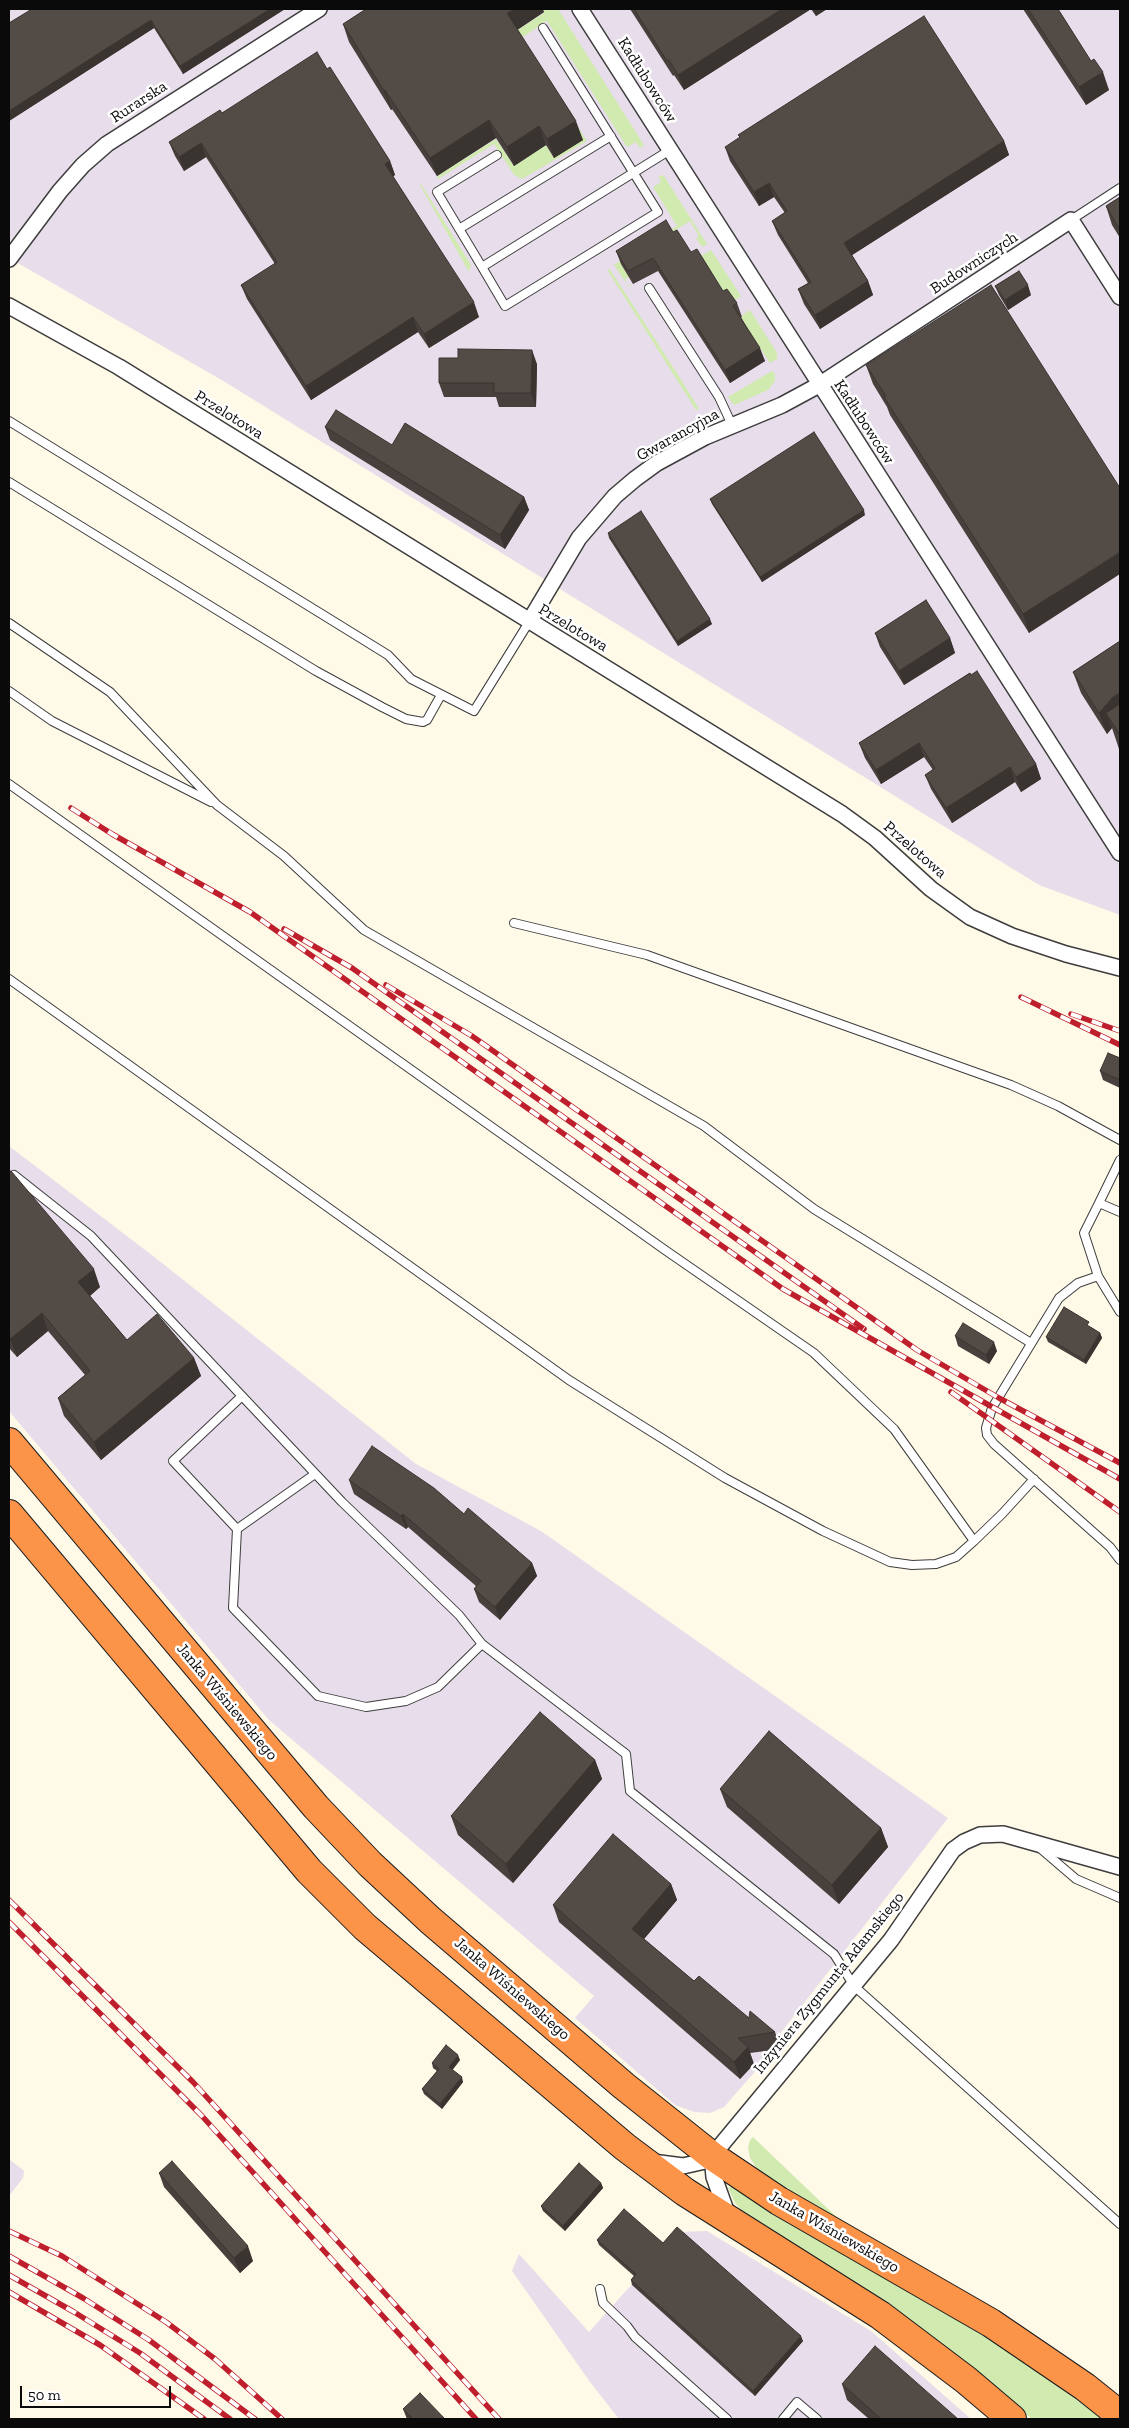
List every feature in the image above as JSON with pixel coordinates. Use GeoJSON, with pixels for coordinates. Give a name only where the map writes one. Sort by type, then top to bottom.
{"type":"FeatureCollection","features":[{"type":"Feature","properties":{"kind":"highway","name":"Janka Wiśniewskiego"},"geometry":{"type":"LineString","coordinates":[[9,1442],[310,1800],[348,1842],[430,1920],[624,2086],[712,2156],[779,2201],[991,2323],[1085,2387],[1120,2415]]}},
{"type":"Feature","properties":{"kind":"highway"},"geometry":{"type":"LineString","coordinates":[[9,1514],[316,1878],[365,1927],[560,2094],[645,2162],[685,2192],[880,2315],[966,2380],[1012,2419]]}},
{"type":"Feature","properties":{"kind":"street","name":"Rurarska"},"geometry":{"type":"LineString","coordinates":[[9,259],[60,191],[83,165],[107,144],[319,9]]}},
{"type":"Feature","properties":{"kind":"street","name":"Kadłubowców"},"geometry":{"type":"LineString","coordinates":[[580,9],[1120,853]]}},
{"type":"Feature","properties":{"kind":"street","name":"Budowniczych"},"geometry":{"type":"LineString","coordinates":[[819,385],[1070,220]]}},
{"type":"Feature","properties":{"kind":"street"},"geometry":{"type":"LineString","coordinates":[[1070,220],[1120,297]]}},
{"type":"Feature","properties":{"kind":"street","name":"Przelotowa"},"geometry":{"type":"LineString","coordinates":[[9,306],[118,367],[842,814],[876,838],[931,889],[970,917],[1012,936],[1066,954],[1120,968]]}},
{"type":"Feature","properties":{"kind":"street","name":"Gwarancyjna"},"geometry":{"type":"LineString","coordinates":[[530,622],[580,538],[615,496],[658,463],[705,437],[782,405],[819,385]]}},
{"type":"Feature","properties":{"kind":"street","name":"Inżyniera Zygmunta Adamskiego"},"geometry":{"type":"LineString","coordinates":[[645,2162],[683,2166],[705,2161],[712,2156],[891,1940],[953,1850],[980,1835],[992,1833],[1034,1842],[1120,1867]]}},
{"type":"Feature","properties":{"kind":"street"},"geometry":{"type":"LineString","coordinates":[[712,2156],[714,2178],[730,2220]]}},
{"type":"Feature","properties":{"kind":"lane"},"geometry":{"type":"LineString","coordinates":[[497,155],[437,192],[505,306],[658,212],[543,28]]}},
{"type":"Feature","properties":{"kind":"lane"},"geometry":{"type":"LineString","coordinates":[[459,229],[611,136]]}},
{"type":"Feature","properties":{"kind":"lane"},"geometry":{"type":"LineString","coordinates":[[482,267],[670,150]]}},
{"type":"Feature","properties":{"kind":"lane"},"geometry":{"type":"LineString","coordinates":[[1070,220],[1120,188]]}},
{"type":"Feature","properties":{"kind":"lane"},"geometry":{"type":"LineString","coordinates":[[649,288],[720,397],[732,425]]}},
{"type":"Feature","properties":{"kind":"lane"},"geometry":{"type":"LineString","coordinates":[[9,421],[388,655],[411,679],[474,711],[530,622]]}},
{"type":"Feature","properties":{"kind":"lane"},"geometry":{"type":"LineString","coordinates":[[9,482],[316,671],[406,719],[423,722],[427,720],[441,695]]}},
{"type":"Feature","properties":{"kind":"lane"},"geometry":{"type":"LineString","coordinates":[[9,623],[110,692],[217,805],[284,856],[364,930],[704,1126],[814,1209],[1031,1342]]}},
{"type":"Feature","properties":{"kind":"lane"},"geometry":{"type":"LineString","coordinates":[[9,691],[52,721],[217,805]]}},
{"type":"Feature","properties":{"kind":"lane"},"geometry":{"type":"LineString","coordinates":[[9,784],[649,1239],[814,1353],[894,1429],[974,1540]]}},
{"type":"Feature","properties":{"kind":"lane"},"geometry":{"type":"LineString","coordinates":[[514,923],[647,955],[1001,1081],[1058,1106],[1120,1140]]}},
{"type":"Feature","properties":{"kind":"lane"},"geometry":{"type":"LineString","coordinates":[[9,980],[569,1380],[725,1478],[823,1532],[890,1562],[912,1565],[936,1564],[956,1557],[1002,1514],[1034,1479]]}},
{"type":"Feature","properties":{"kind":"lane"},"geometry":{"type":"LineString","coordinates":[[1120,1160],[1084,1233],[1098,1276],[1120,1312]]}},
{"type":"Feature","properties":{"kind":"lane"},"geometry":{"type":"LineString","coordinates":[[9,1180],[14,1176],[91,1236],[315,1474],[459,1616],[482,1644],[626,1754],[630,1791],[834,1954],[854,1986],[1120,2224]]}},
{"type":"Feature","properties":{"kind":"lane"},"geometry":{"type":"LineString","coordinates":[[1100,1203],[1120,1212]]}},
{"type":"Feature","properties":{"kind":"lane"},"geometry":{"type":"LineString","coordinates":[[1098,1276],[1078,1283],[1059,1298],[992,1408],[986,1428],[987,1435],[994,1444],[1110,1547],[1120,1560]]}},
{"type":"Feature","properties":{"kind":"lane"},"geometry":{"type":"LineString","coordinates":[[242,1396],[174,1460],[237,1529],[233,1608],[318,1696],[366,1707],[406,1700],[438,1687],[482,1644]]}},
{"type":"Feature","properties":{"kind":"lane"},"geometry":{"type":"LineString","coordinates":[[237,1529],[315,1474]]}},
{"type":"Feature","properties":{"kind":"lane"},"geometry":{"type":"LineString","coordinates":[[1034,1842],[1076,1879],[1120,1898]]}},
{"type":"Feature","properties":{"kind":"lane"},"geometry":{"type":"LineString","coordinates":[[600,2289],[602,2303],[627,2326],[635,2337],[727,2419]]}},
{"type":"Feature","properties":{"kind":"lane"},"geometry":{"type":"LineString","coordinates":[[783,2419],[797,2402],[817,2419]]}},
{"type":"Feature","properties":{"kind":"shaded area"},"geometry":{"type":"Polygon","coordinates":[[[9,9],[1120,9],[1120,915],[1039,885],[225,382],[9,258],[9,9]]]}},
{"type":"Feature","properties":{"kind":"shaded area"},"geometry":{"type":"Polygon","coordinates":[[[9,1146],[153,1256],[416,1464],[541,1531],[948,1818],[776,2039],[780,2043],[724,2107],[710,2113],[694,2112],[675,2105],[575,2018],[594,1996],[269,1720],[9,1411],[9,1146]]]}},
{"type":"Feature","properties":{"kind":"shaded area"},"geometry":{"type":"Polygon","coordinates":[[[9,2159],[24,2171],[23,2178],[9,2196],[9,2159]]]}},
{"type":"Feature","properties":{"kind":"shaded area"},"geometry":{"type":"Polygon","coordinates":[[[707,2231],[871,2331],[971,2419],[619,2419],[590,2382],[512,2271],[519,2254],[589,2332],[679,2232],[707,2231]]]}},
{"type":"Feature","properties":{"kind":"green space"},"geometry":{"type":"Polygon","coordinates":[[[542,9],[558,9],[644,145],[640,148],[636,142],[627,147],[547,21],[521,38],[587,141],[522,179],[514,175],[494,144],[438,179],[437,176],[496,139],[514,166],[546,145],[554,158],[514,32],[544,13],[542,9]]]}},
{"type":"Feature","properties":{"kind":"green space"},"geometry":{"type":"Polygon","coordinates":[[[660,175],[664,176],[707,244],[702,247],[696,238],[699,236],[690,221],[621,264],[629,277],[625,279],[627,285],[614,265],[677,226],[653,187],[661,182],[660,175]]]}},
{"type":"Feature","properties":{"kind":"green space"},"geometry":{"type":"Polygon","coordinates":[[[420,185],[471,265],[469,272],[420,185]]]}},
{"type":"Feature","properties":{"kind":"green space"},"geometry":{"type":"Polygon","coordinates":[[[711,250],[741,296],[731,303],[701,256],[711,250]]]}},
{"type":"Feature","properties":{"kind":"green space"},"geometry":{"type":"Polygon","coordinates":[[[609,268],[699,409],[696,410],[608,271],[609,268]]]}},
{"type":"Feature","properties":{"kind":"green space"},"geometry":{"type":"Polygon","coordinates":[[[750,310],[777,353],[777,359],[770,363],[740,317],[750,310]]]}},
{"type":"Feature","properties":{"kind":"green space"},"geometry":{"type":"Polygon","coordinates":[[[772,371],[775,374],[775,381],[768,390],[734,405],[728,397],[772,371]]]}},
{"type":"Feature","properties":{"kind":"green space"},"geometry":{"type":"Polygon","coordinates":[[[753,2137],[847,2227],[795,2198],[757,2169],[750,2158],[748,2148],[753,2137]]]}},
{"type":"Feature","properties":{"kind":"green space"},"geometry":{"type":"Polygon","coordinates":[[[732,2186],[990,2337],[1104,2419],[1032,2419],[917,2326],[827,2265],[749,2219],[735,2203],[728,2188],[732,2186]]]}},
{"type":"Feature","properties":{"kind":"building"},"geometry":{"type":"Polygon","coordinates":[[[32,9],[270,9],[180,66],[151,20],[9,111],[9,23],[32,9]]]}},
{"type":"Feature","properties":{"kind":"building"},"geometry":{"type":"Polygon","coordinates":[[[366,9],[514,9],[507,13],[576,121],[547,139],[539,126],[507,147],[489,120],[430,158],[384,91],[343,24],[366,9]]]}},
{"type":"Feature","properties":{"kind":"building"},"geometry":{"type":"Polygon","coordinates":[[[634,9],[782,9],[678,75],[634,9]]]}},
{"type":"Feature","properties":{"kind":"building"},"geometry":{"type":"Polygon","coordinates":[[[1028,9],[1058,9],[1091,61],[1094,59],[1103,72],[1079,87],[1028,9]]]}},
{"type":"Feature","properties":{"kind":"building"},"geometry":{"type":"Polygon","coordinates":[[[924,16],[1004,141],[844,243],[868,281],[815,315],[798,289],[811,282],[772,221],[787,211],[769,183],[754,192],[725,147],[740,137],[738,135],[924,16]]]}},
{"type":"Feature","properties":{"kind":"building"},"geometry":{"type":"Polygon","coordinates":[[[317,52],[327,69],[330,67],[390,161],[385,164],[474,302],[424,334],[413,317],[306,386],[241,285],[277,262],[201,143],[179,157],[169,142],[220,110],[222,113],[317,52]]]}},
{"type":"Feature","properties":{"kind":"building"},"geometry":{"type":"Polygon","coordinates":[[[1120,197],[1120,230],[1106,206],[1120,197]]]}},
{"type":"Feature","properties":{"kind":"building"},"geometry":{"type":"Polygon","coordinates":[[[666,220],[673,232],[677,230],[691,252],[697,249],[723,291],[727,289],[737,303],[733,306],[760,348],[725,370],[653,258],[628,271],[616,251],[666,220]]]}},
{"type":"Feature","properties":{"kind":"building"},"geometry":{"type":"Polygon","coordinates":[[[1019,271],[1028,285],[1005,300],[995,286],[1019,271]]]}},
{"type":"Feature","properties":{"kind":"building"},"geometry":{"type":"Polygon","coordinates":[[[991,285],[1120,488],[1120,552],[1023,614],[884,397],[886,396],[866,365],[991,285]]]}},
{"type":"Feature","properties":{"kind":"building"},"geometry":{"type":"Polygon","coordinates":[[[458,349],[532,350],[531,393],[494,393],[494,383],[439,383],[439,358],[458,358],[458,349]]]}},
{"type":"Feature","properties":{"kind":"building"},"geometry":{"type":"Polygon","coordinates":[[[336,410],[392,445],[405,423],[524,497],[500,535],[325,427],[336,410]]]}},
{"type":"Feature","properties":{"kind":"building"},"geometry":{"type":"Polygon","coordinates":[[[814,432],[864,510],[760,577],[710,499],[814,432]]]}},
{"type":"Feature","properties":{"kind":"building"},"geometry":{"type":"Polygon","coordinates":[[[641,511],[710,619],[677,641],[608,533],[641,511]]]}},
{"type":"Feature","properties":{"kind":"building"},"geometry":{"type":"Polygon","coordinates":[[[926,600],[950,638],[899,671],[875,633],[926,600]]]}},
{"type":"Feature","properties":{"kind":"building"},"geometry":{"type":"Polygon","coordinates":[[[1120,641],[1120,693],[1113,697],[1099,713],[1073,672],[1120,641]]]}},
{"type":"Feature","properties":{"kind":"building"},"geometry":{"type":"Polygon","coordinates":[[[977,671],[1036,764],[1016,777],[1010,767],[946,808],[925,775],[935,768],[919,743],[876,770],[859,743],[970,673],[971,675],[977,671]]]}},
{"type":"Feature","properties":{"kind":"building"},"geometry":{"type":"Polygon","coordinates":[[[1120,704],[1120,735],[1106,713],[1120,704]]]}},
{"type":"Feature","properties":{"kind":"building"},"geometry":{"type":"Polygon","coordinates":[[[1108,1053],[1120,1058],[1120,1080],[1100,1071],[1108,1053]]]}},
{"type":"Feature","properties":{"kind":"building"},"geometry":{"type":"Polygon","coordinates":[[[11,1171],[94,1269],[78,1282],[127,1340],[157,1314],[194,1358],[94,1442],[58,1398],[90,1371],[42,1313],[9,1338],[9,1173],[11,1171]]]}},
{"type":"Feature","properties":{"kind":"building"},"geometry":{"type":"Polygon","coordinates":[[[1064,1307],[1089,1322],[1087,1325],[1100,1333],[1084,1360],[1046,1337],[1064,1307]]]}},
{"type":"Feature","properties":{"kind":"building"},"geometry":{"type":"Polygon","coordinates":[[[963,1323],[994,1342],[986,1355],[955,1336],[963,1323]]]}},
{"type":"Feature","properties":{"kind":"building"},"geometry":{"type":"Polygon","coordinates":[[[372,1446],[434,1488],[464,1514],[468,1508],[532,1563],[495,1607],[474,1589],[481,1581],[403,1514],[401,1516],[349,1480],[372,1446]]]}},
{"type":"Feature","properties":{"kind":"building"},"geometry":{"type":"Polygon","coordinates":[[[540,1712],[595,1760],[506,1864],[451,1816],[540,1712]]]}},
{"type":"Feature","properties":{"kind":"building"},"geometry":{"type":"Polygon","coordinates":[[[769,1731],[881,1828],[832,1885],[720,1789],[769,1731]]]}},
{"type":"Feature","properties":{"kind":"building"},"geometry":{"type":"Polygon","coordinates":[[[613,1834],[671,1884],[632,1929],[694,1981],[699,1976],[749,2018],[750,2011],[775,2032],[738,2038],[748,2047],[734,2062],[553,1905],[613,1834]]]}},
{"type":"Feature","properties":{"kind":"building"},"geometry":{"type":"Polygon","coordinates":[[[446,2045],[458,2055],[449,2067],[462,2077],[440,2104],[422,2089],[439,2069],[432,2063],[446,2045]]]}},
{"type":"Feature","properties":{"kind":"building"},"geometry":{"type":"Polygon","coordinates":[[[172,2161],[248,2246],[234,2258],[159,2173],[172,2161]]]}},
{"type":"Feature","properties":{"kind":"building"},"geometry":{"type":"Polygon","coordinates":[[[579,2163],[601,2183],[563,2226],[541,2206],[579,2163]]]}},
{"type":"Feature","properties":{"kind":"building"},"geometry":{"type":"Polygon","coordinates":[[[624,2209],[663,2243],[677,2227],[801,2336],[753,2391],[631,2280],[636,2274],[597,2240],[624,2209]]]}},
{"type":"Feature","properties":{"kind":"building"},"geometry":{"type":"Polygon","coordinates":[[[875,2346],[958,2419],[881,2419],[842,2384],[875,2346]]]}},
{"type":"Feature","properties":{"kind":"building"},"geometry":{"type":"Polygon","coordinates":[[[420,2393],[445,2419],[413,2419],[403,2409],[420,2393]]]}},
{"type":"Feature","properties":{"kind":"railway"},"geometry":{"type":"LineString","coordinates":[[71,808],[112,834],[250,912],[783,1289],[1120,1479]]}},
{"type":"Feature","properties":{"kind":"railway"},"geometry":{"type":"LineString","coordinates":[[284,929],[352,968],[864,1329]]}},
{"type":"Feature","properties":{"kind":"railway"},"geometry":{"type":"LineString","coordinates":[[386,985],[472,1036],[917,1350],[999,1398],[1120,1463]]}},
{"type":"Feature","properties":{"kind":"railway"},"geometry":{"type":"LineString","coordinates":[[1021,997],[1120,1045]]}},
{"type":"Feature","properties":{"kind":"railway"},"geometry":{"type":"LineString","coordinates":[[1071,1014],[1120,1031]]}},
{"type":"Feature","properties":{"kind":"railway"},"geometry":{"type":"LineString","coordinates":[[951,1392],[1120,1512]]}},
{"type":"Feature","properties":{"kind":"railway"},"geometry":{"type":"LineString","coordinates":[[9,1900],[193,2082],[499,2419]]}},
{"type":"Feature","properties":{"kind":"railway"},"geometry":{"type":"LineString","coordinates":[[9,1922],[202,2116],[476,2419]]}},
{"type":"Feature","properties":{"kind":"railway"},"geometry":{"type":"LineString","coordinates":[[9,2231],[62,2256],[166,2322],[215,2359],[282,2419]]}},
{"type":"Feature","properties":{"kind":"railway"},"geometry":{"type":"LineString","coordinates":[[9,2256],[83,2298],[149,2340],[255,2419]]}},
{"type":"Feature","properties":{"kind":"railway"},"geometry":{"type":"LineString","coordinates":[[9,2275],[140,2353],[230,2419]]}},
{"type":"Feature","properties":{"kind":"railway"},"geometry":{"type":"LineString","coordinates":[[9,2292],[100,2345],[204,2419]]}}]}
